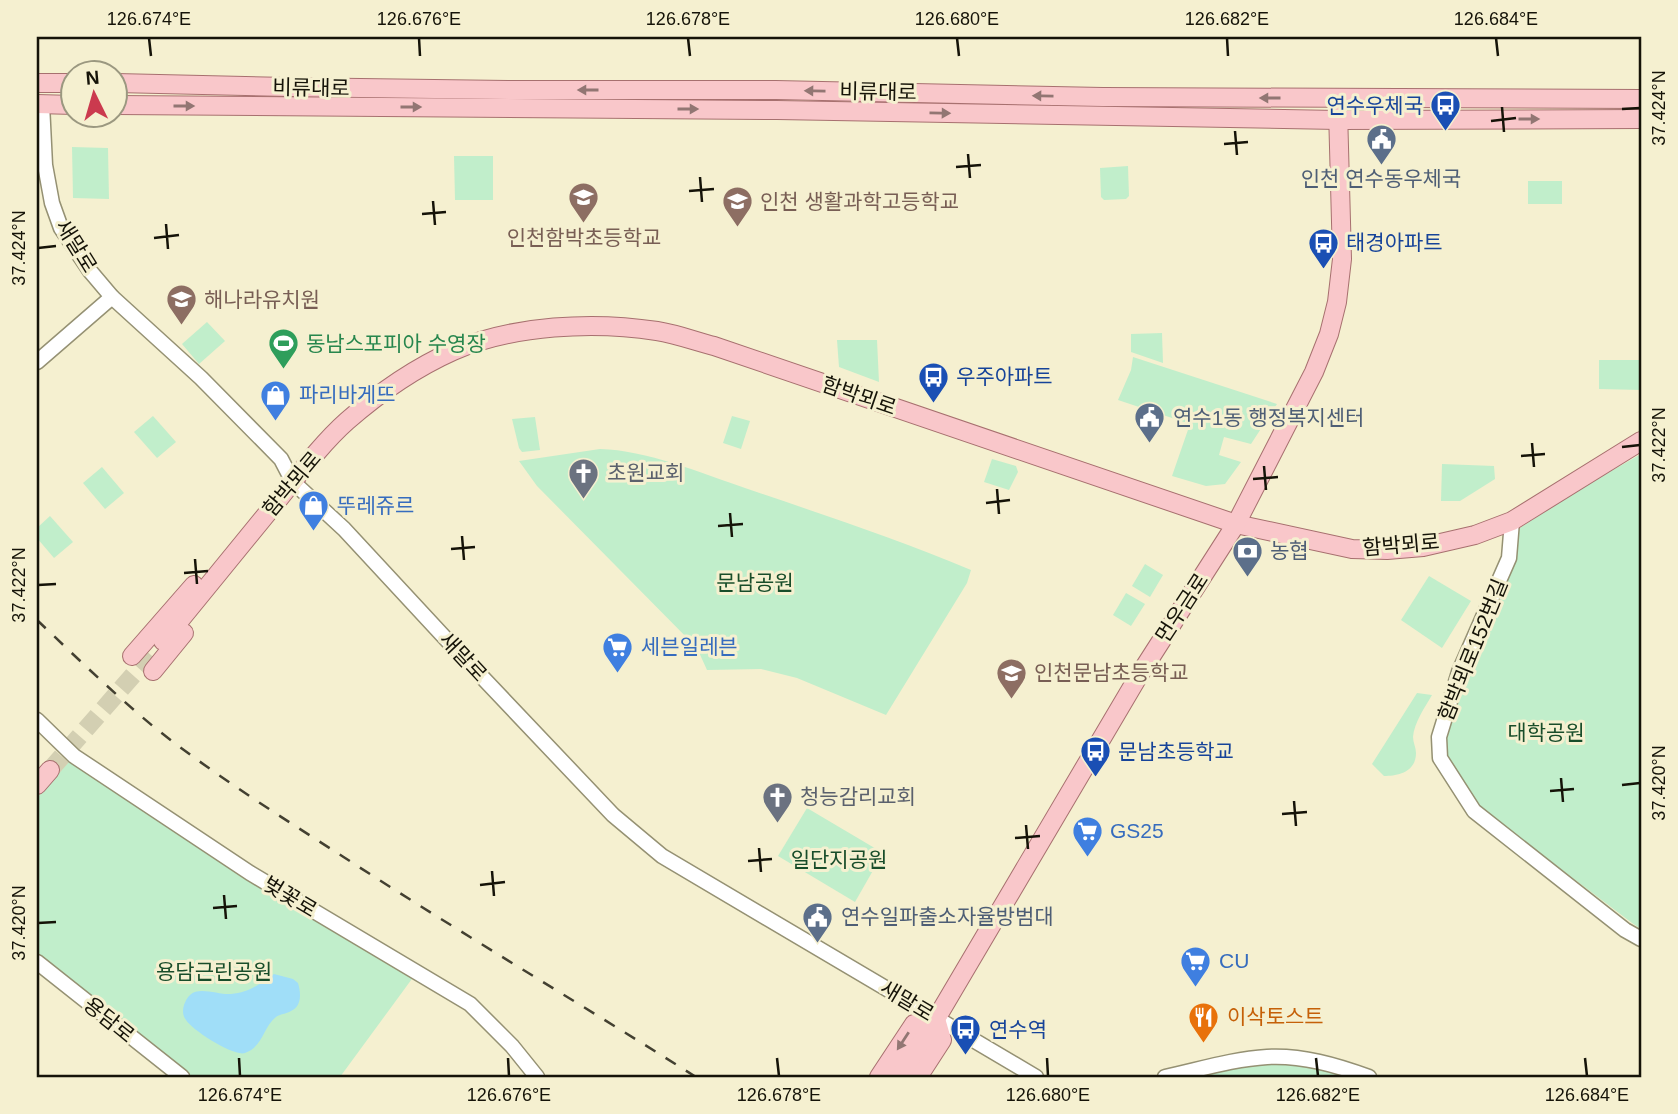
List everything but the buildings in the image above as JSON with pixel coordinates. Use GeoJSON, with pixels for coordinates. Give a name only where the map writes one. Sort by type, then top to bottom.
{"type":"FeatureCollection","features":[{"type":"Feature","properties":{"kind":"main road"},"geometry":{"type":"LineString","coordinates":[[37,83],[60,83]]}},
{"type":"Feature","properties":{"kind":"main road","name":"비류대로"},"geometry":{"type":"LineString","coordinates":[[130,83],[396,89],[776,90],[1089,97],[1641,99]]}},
{"type":"Feature","properties":{"kind":"main road","name":"먼우금로"},"geometry":{"type":"LineString","coordinates":[[899,1077],[1138,677],[1236,524],[1314,372],[1329,334],[1337,302],[1342,259],[1338,99]]}},
{"type":"Feature","properties":{"kind":"main road"},"geometry":{"type":"LineString","coordinates":[[39,104],[60,105]]}},
{"type":"Feature","properties":{"kind":"main road","name":"비류대로"},"geometry":{"type":"LineString","coordinates":[[130,105],[777,110],[1338,120],[1641,119]]}},
{"type":"Feature","properties":{"kind":"main road","name":"함박뫼로"},"geometry":{"type":"LineString","coordinates":[[163,641],[293,482],[346,422],[414,371],[455,350],[536,329],[612,326],[660,331],[714,346],[1236,524],[1352,549],[1423,547],[1475,536],[1512,521],[1641,441]]}},
{"type":"Feature","properties":{"kind":"main road"},"geometry":{"type":"LineString","coordinates":[[132,656],[272,494],[293,482]]}},
{"type":"Feature","properties":{"kind":"main road"},"geometry":{"type":"LineString","coordinates":[[153,671],[286,505],[293,482]]}},
{"type":"Feature","properties":{"kind":"main road"},"geometry":{"type":"LineString","coordinates":[[37,785],[50,769]]}},
{"type":"Feature","properties":{"kind":"main road"},"geometry":{"type":"LineString","coordinates":[[879,1077],[914,1024],[936,1019],[942,1040],[918,1077]]}},
{"type":"Feature","properties":{"kind":"street","name":"새말로"},"geometry":{"type":"LineString","coordinates":[[39,104],[52,203],[61,228],[90,271],[112,297],[201,378],[264,441],[281,459],[293,482],[344,529],[613,815],[662,856],[1036,1077]]}},
{"type":"Feature","properties":{"kind":"street"},"geometry":{"type":"LineString","coordinates":[[37,362],[112,297]]}},
{"type":"Feature","properties":{"kind":"street","name":"함박뫼로152번길"},"geometry":{"type":"LineString","coordinates":[[1512,521],[1509,558],[1459,672],[1439,737],[1440,758],[1474,811],[1625,930],[1641,939]]}},
{"type":"Feature","properties":{"kind":"street","name":"벚꽃로"},"geometry":{"type":"LineString","coordinates":[[37,720],[74,756],[250,873],[470,1004],[512,1046],[537,1077]]}},
{"type":"Feature","properties":{"kind":"street","name":"용담로"},"geometry":{"type":"LineString","coordinates":[[37,962],[182,1077]]}},
{"type":"Feature","properties":{"kind":"street"},"geometry":{"type":"LineString","coordinates":[[1165,1077],[1268,1057],[1297,1058],[1336,1065],[1369,1077]]}},
{"type":"Feature","properties":{"kind":"green space"},"geometry":{"type":"Polygon","coordinates":[[[72,147],[108,148],[109,199],[73,198],[72,147]]]}},
{"type":"Feature","properties":{"kind":"green space"},"geometry":{"type":"Polygon","coordinates":[[[454,156],[493,156],[493,200],[455,200],[454,156]]]}},
{"type":"Feature","properties":{"kind":"green space"},"geometry":{"type":"Polygon","coordinates":[[[1128,166],[1129,196],[1126,199],[1104,200],[1101,197],[1100,168],[1128,166]]]}},
{"type":"Feature","properties":{"kind":"green space"},"geometry":{"type":"Polygon","coordinates":[[[1528,181],[1562,181],[1562,204],[1528,204],[1528,181]]]}},
{"type":"Feature","properties":{"kind":"green space"},"geometry":{"type":"Polygon","coordinates":[[[207,322],[225,341],[199,364],[182,344],[207,322]]]}},
{"type":"Feature","properties":{"kind":"green space"},"geometry":{"type":"Polygon","coordinates":[[[1162,333],[1163,363],[1131,352],[1131,334],[1162,333]]]}},
{"type":"Feature","properties":{"kind":"green space"},"geometry":{"type":"Polygon","coordinates":[[[837,340],[877,340],[879,382],[839,367],[837,340]]]}},
{"type":"Feature","properties":{"kind":"green space"},"geometry":{"type":"Polygon","coordinates":[[[1133,357],[1277,404],[1251,444],[1224,437],[1219,455],[1241,462],[1225,484],[1206,486],[1172,476],[1190,424],[1118,400],[1131,370],[1133,357]]]}},
{"type":"Feature","properties":{"kind":"green space"},"geometry":{"type":"Polygon","coordinates":[[[1599,360],[1641,360],[1641,390],[1599,389],[1599,360]]]}},
{"type":"Feature","properties":{"kind":"green space"},"geometry":{"type":"Polygon","coordinates":[[[153,416],[176,442],[157,458],[134,432],[153,416]]]}},
{"type":"Feature","properties":{"kind":"green space"},"geometry":{"type":"Polygon","coordinates":[[[732,416],[750,421],[741,449],[723,443],[732,416]]]}},
{"type":"Feature","properties":{"kind":"green space"},"geometry":{"type":"Polygon","coordinates":[[[535,417],[540,450],[522,452],[512,419],[535,417]]]}},
{"type":"Feature","properties":{"kind":"green space","name":"문남공원"},"geometry":{"type":"Polygon","coordinates":[[[600,449],[636,453],[673,463],[887,537],[971,570],[967,583],[886,715],[797,678],[761,669],[707,670],[697,648],[537,486],[519,461],[600,449]]]}},
{"type":"Feature","properties":{"kind":"green space","name":"대학공원"},"geometry":{"type":"Polygon","coordinates":[[[1641,454],[1641,929],[1479,807],[1446,757],[1445,736],[1455,700],[1517,556],[1518,529],[1641,454]]]}},
{"type":"Feature","properties":{"kind":"green space"},"geometry":{"type":"Polygon","coordinates":[[[992,459],[1016,466],[1018,472],[1009,490],[984,482],[992,459]]]}},
{"type":"Feature","properties":{"kind":"green space"},"geometry":{"type":"Polygon","coordinates":[[[1442,464],[1494,466],[1495,479],[1460,501],[1441,501],[1442,464]]]}},
{"type":"Feature","properties":{"kind":"green space"},"geometry":{"type":"Polygon","coordinates":[[[102,467],[124,493],[105,509],[83,483],[102,467]]]}},
{"type":"Feature","properties":{"kind":"green space"},"geometry":{"type":"Polygon","coordinates":[[[50,516],[73,542],[54,558],[37,538],[37,528],[50,516]]]}},
{"type":"Feature","properties":{"kind":"green space"},"geometry":{"type":"Polygon","coordinates":[[[1145,564],[1163,575],[1150,597],[1132,586],[1145,564]]]}},
{"type":"Feature","properties":{"kind":"green space"},"geometry":{"type":"Polygon","coordinates":[[[1429,576],[1471,601],[1442,648],[1401,620],[1429,576]]]}},
{"type":"Feature","properties":{"kind":"green space"},"geometry":{"type":"Polygon","coordinates":[[[1126,593],[1145,604],[1131,626],[1113,615],[1126,593]]]}},
{"type":"Feature","properties":{"kind":"green space"},"geometry":{"type":"Polygon","coordinates":[[[1417,693],[1432,695],[1414,732],[1416,753],[1413,765],[1405,772],[1384,776],[1372,764],[1417,693]]]}},
{"type":"Feature","properties":{"kind":"green space","name":"용담근린공원"},"geometry":{"type":"Polygon","coordinates":[[[74,756],[417,972],[340,1077],[182,1077],[37,962],[37,798],[74,756]]]}},
{"type":"Feature","properties":{"kind":"green space","name":"일단지공원"},"geometry":{"type":"Polygon","coordinates":[[[807,808],[883,853],[855,902],[778,856],[807,808]]]}},
{"type":"Feature","properties":{"kind":"green space"},"geometry":{"type":"Polygon","coordinates":[[[1268,1057],[1369,1077],[1165,1077],[1268,1057]]]}},
{"type":"Feature","properties":{"kind":"water"},"geometry":{"type":"Polygon","coordinates":[[[274,974],[298,983],[299,1003],[295,1009],[272,1021],[256,1046],[245,1053],[232,1051],[214,1042],[196,1030],[184,1017],[185,1004],[194,992],[243,992],[274,974]]]}},
{"type":"Feature","properties":{"kind":"tunnel"},"geometry":{"type":"LineString","coordinates":[[50,770],[163,641]]}},
{"type":"Feature","properties":{"kind":"railway"},"geometry":{"type":"LineString","coordinates":[[37,620],[139,714],[223,778],[386,884],[696,1077]]}},
{"type":"Feature","properties":{"kind":"place","name":"연수우체국"},"geometry":{"type":"Point","coordinates":[1446,133]}},
{"type":"Feature","properties":{"kind":"place","name":"인천 연수동우체국"},"geometry":{"type":"Point","coordinates":[1381,166]}},
{"type":"Feature","properties":{"kind":"place","name":"인천함박초등학교"},"geometry":{"type":"Point","coordinates":[584,225]}},
{"type":"Feature","properties":{"kind":"place","name":"인천 생활과학고등학교"},"geometry":{"type":"Point","coordinates":[737,229]}},
{"type":"Feature","properties":{"kind":"place","name":"태경아파트"},"geometry":{"type":"Point","coordinates":[1323,270]}},
{"type":"Feature","properties":{"kind":"place","name":"해나라유치원"},"geometry":{"type":"Point","coordinates":[181,327]}},
{"type":"Feature","properties":{"kind":"place","name":"동남스포피아 수영장"},"geometry":{"type":"Point","coordinates":[283,371]}},
{"type":"Feature","properties":{"kind":"place","name":"우주아파트"},"geometry":{"type":"Point","coordinates":[933,404]}},
{"type":"Feature","properties":{"kind":"place","name":"파리바게뜨"},"geometry":{"type":"Point","coordinates":[276,422]}},
{"type":"Feature","properties":{"kind":"place","name":"연수1동 행정복지센터"},"geometry":{"type":"Point","coordinates":[1150,445]}},
{"type":"Feature","properties":{"kind":"place","name":"초원교회"},"geometry":{"type":"Point","coordinates":[584,500]}},
{"type":"Feature","properties":{"kind":"place","name":"뚜레쥬르"},"geometry":{"type":"Point","coordinates":[314,533]}},
{"type":"Feature","properties":{"kind":"place","name":"농협"},"geometry":{"type":"Point","coordinates":[1247,578]}},
{"type":"Feature","properties":{"kind":"place","name":"세븐일레븐"},"geometry":{"type":"Point","coordinates":[618,674]}},
{"type":"Feature","properties":{"kind":"place","name":"인천문남초등학교"},"geometry":{"type":"Point","coordinates":[1011,700]}},
{"type":"Feature","properties":{"kind":"place","name":"문남초등학교"},"geometry":{"type":"Point","coordinates":[1095,779]}},
{"type":"Feature","properties":{"kind":"place","name":"청능감리교회"},"geometry":{"type":"Point","coordinates":[777,824]}},
{"type":"Feature","properties":{"kind":"place","name":"GS25"},"geometry":{"type":"Point","coordinates":[1087,858]}},
{"type":"Feature","properties":{"kind":"place","name":"연수일파출소자율방범대"},"geometry":{"type":"Point","coordinates":[818,944]}},
{"type":"Feature","properties":{"kind":"place","name":"CU"},"geometry":{"type":"Point","coordinates":[1196,988]}},
{"type":"Feature","properties":{"kind":"place","name":"이삭토스트"},"geometry":{"type":"Point","coordinates":[1204,1044]}},
{"type":"Feature","properties":{"kind":"place","name":"연수역"},"geometry":{"type":"Point","coordinates":[966,1057]}}]}
